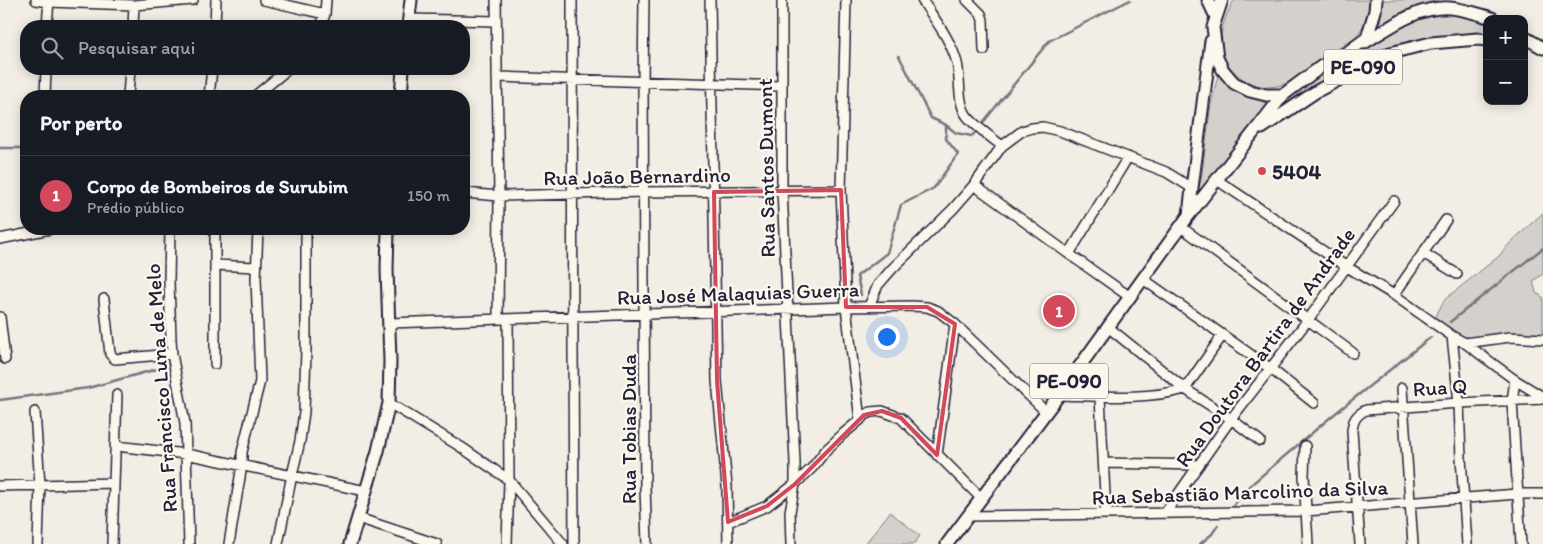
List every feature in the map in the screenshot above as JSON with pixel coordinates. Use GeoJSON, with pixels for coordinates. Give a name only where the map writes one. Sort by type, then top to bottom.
{"type":"FeatureCollection","features":[{"type":"Feature","properties":{"kind":"main road"},"geometry":{"type":"LineString","coordinates":[[408,20],[410,0]]}},
{"type":"Feature","properties":{"kind":"main road"},"geometry":{"type":"LineString","coordinates":[[1208,0],[1214,22],[1214,44],[1218,62],[1223,70],[1234,83],[1250,91],[1266,95],[1283,95]]}},
{"type":"Feature","properties":{"kind":"main road"},"geometry":{"type":"LineString","coordinates":[[1190,215],[1214,22],[1222,0]]}},
{"type":"Feature","properties":{"kind":"main road","name":"PE-090"},"geometry":{"type":"LineString","coordinates":[[1348,52],[1368,38],[1376,0]]}},
{"type":"Feature","properties":{"kind":"main road","name":"PE-090"},"geometry":{"type":"LineString","coordinates":[[1454,0],[1484,15]]}},
{"type":"Feature","properties":{"kind":"main road","name":"PE-090"},"geometry":{"type":"LineString","coordinates":[[946,544],[1059,395],[1190,215],[1283,95],[1322,66],[1400,21],[1424,10],[1449,8],[1483,16]]}},
{"type":"Feature","properties":{"kind":"main road"},"geometry":{"type":"LineString","coordinates":[[1528,39],[1543,48]]}},
{"type":"Feature","properties":{"kind":"main road","name":"PE-090"},"geometry":{"type":"LineString","coordinates":[[1254,133],[1318,91],[1390,53],[1431,43],[1483,40]]}},
{"type":"Feature","properties":{"kind":"main road"},"geometry":{"type":"LineString","coordinates":[[1528,46],[1543,48]]}},
{"type":"Feature","properties":{"kind":"main road"},"geometry":{"type":"LineString","coordinates":[[402,90],[403,75]]}},
{"type":"Feature","properties":{"kind":"main road"},"geometry":{"type":"LineString","coordinates":[[350,544],[389,403],[390,323],[387,269],[388,235]]}},
{"type":"Feature","properties":{"kind":"street"},"geometry":{"type":"LineString","coordinates":[[36,0],[134,5],[193,0]]}},
{"type":"Feature","properties":{"kind":"street"},"geometry":{"type":"LineString","coordinates":[[215,20],[216,0]]}},
{"type":"Feature","properties":{"kind":"street"},"geometry":{"type":"LineString","coordinates":[[264,0],[325,14]]}},
{"type":"Feature","properties":{"kind":"street"},"geometry":{"type":"LineString","coordinates":[[322,20],[326,0]]}},
{"type":"Feature","properties":{"kind":"street"},"geometry":{"type":"LineString","coordinates":[[496,0],[499,196],[509,480],[507,544]]}},
{"type":"Feature","properties":{"kind":"street"},"geometry":{"type":"LineString","coordinates":[[572,0],[571,194],[574,316],[574,544]]}},
{"type":"Feature","properties":{"kind":"street","name":"Rua Tobias Duda"},"geometry":{"type":"LineString","coordinates":[[644,0],[642,82],[647,544]]}},
{"type":"Feature","properties":{"kind":"street"},"geometry":{"type":"LineString","coordinates":[[710,0],[717,381],[727,486],[728,544]]}},
{"type":"Feature","properties":{"kind":"street","name":"Rua Santos Dumont"},"geometry":{"type":"LineString","coordinates":[[782,0],[782,190],[795,484],[790,512],[791,544]]}},
{"type":"Feature","properties":{"kind":"street"},"geometry":{"type":"LineString","coordinates":[[846,0],[841,190],[846,307],[860,420]]}},
{"type":"Feature","properties":{"kind":"street"},"geometry":{"type":"LineString","coordinates":[[922,0],[946,37],[953,52],[957,64],[960,96],[967,115],[1002,146]]}},
{"type":"Feature","properties":{"kind":"street"},"geometry":{"type":"LineString","coordinates":[[967,0],[981,14],[984,50]]}},
{"type":"Feature","properties":{"kind":"street"},"geometry":{"type":"LineString","coordinates":[[47,20],[49,1]]}},
{"type":"Feature","properties":{"kind":"street"},"geometry":{"type":"LineString","coordinates":[[133,20],[134,5]]}},
{"type":"Feature","properties":{"kind":"street"},"geometry":{"type":"LineString","coordinates":[[470,22],[496,21]]}},
{"type":"Feature","properties":{"kind":"street"},"geometry":{"type":"LineString","coordinates":[[45,90],[46,75]]}},
{"type":"Feature","properties":{"kind":"street"},"geometry":{"type":"LineString","coordinates":[[128,90],[130,75]]}},
{"type":"Feature","properties":{"kind":"street"},"geometry":{"type":"LineString","coordinates":[[210,90],[211,75]]}},
{"type":"Feature","properties":{"kind":"street"},"geometry":{"type":"LineString","coordinates":[[262,90],[281,75]]}},
{"type":"Feature","properties":{"kind":"street"},"geometry":{"type":"LineString","coordinates":[[497,77],[782,86]]}},
{"type":"Feature","properties":{"kind":"street"},"geometry":{"type":"LineString","coordinates":[[869,306],[878,285],[953,209],[974,185],[1002,146],[1022,131],[1043,127],[1060,131],[1166,172],[1192,188]]}},
{"type":"Feature","properties":{"kind":"street"},"geometry":{"type":"LineString","coordinates":[[1069,254],[1128,157]]}},
{"type":"Feature","properties":{"kind":"street"},"geometry":{"type":"LineString","coordinates":[[1217,180],[1394,295],[1452,336],[1465,342],[1515,380],[1543,398]]}},
{"type":"Feature","properties":{"kind":"street"},"geometry":{"type":"LineString","coordinates":[[974,185],[1130,297]]}},
{"type":"Feature","properties":{"kind":"street","name":"Rua João Bernardino"},"geometry":{"type":"LineString","coordinates":[[470,194],[499,196],[841,190]]}},
{"type":"Feature","properties":{"kind":"street","name":"Rua Doutora Bartira de Andrade"},"geometry":{"type":"LineString","coordinates":[[1164,513],[1231,419],[1308,320],[1394,201]]}},
{"type":"Feature","properties":{"kind":"street"},"geometry":{"type":"LineString","coordinates":[[1394,295],[1446,220]]}},
{"type":"Feature","properties":{"kind":"street"},"geometry":{"type":"LineString","coordinates":[[1181,227],[1353,353]]}},
{"type":"Feature","properties":{"kind":"street"},"geometry":{"type":"LineString","coordinates":[[0,239],[20,235]]}},
{"type":"Feature","properties":{"kind":"street","name":"Rua Francisco Luna de Melo"},"geometry":{"type":"LineString","coordinates":[[170,235],[169,282],[172,354],[185,423],[188,544]]}},
{"type":"Feature","properties":{"kind":"street"},"geometry":{"type":"LineString","coordinates":[[215,235],[215,364]]}},
{"type":"Feature","properties":{"kind":"street"},"geometry":{"type":"LineString","coordinates":[[229,544],[242,465],[242,452],[260,381],[256,266],[258,235]]}},
{"type":"Feature","properties":{"kind":"street"},"geometry":{"type":"LineString","coordinates":[[278,544],[300,441],[304,412],[306,235]]}},
{"type":"Feature","properties":{"kind":"street"},"geometry":{"type":"LineString","coordinates":[[1423,253],[1457,274]]}},
{"type":"Feature","properties":{"kind":"street"},"geometry":{"type":"LineString","coordinates":[[215,265],[256,266]]}},
{"type":"Feature","properties":{"kind":"street"},"geometry":{"type":"LineString","coordinates":[[1143,279],[1314,403]]}},
{"type":"Feature","properties":{"kind":"street"},"geometry":{"type":"LineString","coordinates":[[104,300],[110,354],[115,359],[172,354]]}},
{"type":"Feature","properties":{"kind":"street","name":"Rua José Malaquias Guerra"},"geometry":{"type":"LineString","coordinates":[[390,323],[869,306],[927,307],[938,311],[955,324],[1046,412]]}},
{"type":"Feature","properties":{"kind":"street"},"geometry":{"type":"LineString","coordinates":[[0,317],[5,359]]}},
{"type":"Feature","properties":{"kind":"street"},"geometry":{"type":"LineString","coordinates":[[937,454],[955,324]]}},
{"type":"Feature","properties":{"kind":"street"},"geometry":{"type":"LineString","coordinates":[[1108,326],[1185,390],[1231,419],[1260,441]]}},
{"type":"Feature","properties":{"kind":"street"},"geometry":{"type":"LineString","coordinates":[[1059,395],[1168,394],[1185,390],[1222,336]]}},
{"type":"Feature","properties":{"kind":"street"},"geometry":{"type":"LineString","coordinates":[[1452,336],[1459,403],[1467,544]]}},
{"type":"Feature","properties":{"kind":"street"},"geometry":{"type":"LineString","coordinates":[[1465,342],[1510,337],[1543,339]]}},
{"type":"Feature","properties":{"kind":"street"},"geometry":{"type":"LineString","coordinates":[[1515,380],[1512,400],[1521,544]]}},
{"type":"Feature","properties":{"kind":"street"},"geometry":{"type":"LineString","coordinates":[[1402,388],[1413,544]]}},
{"type":"Feature","properties":{"kind":"street"},"geometry":{"type":"LineString","coordinates":[[112,544],[117,395]]}},
{"type":"Feature","properties":{"kind":"street"},"geometry":{"type":"LineString","coordinates":[[1100,396],[1106,514]]}},
{"type":"Feature","properties":{"kind":"street","name":"Rua Q"},"geometry":{"type":"LineString","coordinates":[[1358,508],[1352,431],[1353,421],[1358,414],[1366,410],[1543,398]]}},
{"type":"Feature","properties":{"kind":"street"},"geometry":{"type":"LineString","coordinates":[[389,403],[461,447],[509,480],[563,544]]}},
{"type":"Feature","properties":{"kind":"street"},"geometry":{"type":"LineString","coordinates":[[728,522],[767,506],[795,484],[812,468],[826,450],[864,415],[871,412],[882,411],[901,418],[981,498]]}},
{"type":"Feature","properties":{"kind":"street"},"geometry":{"type":"LineString","coordinates":[[35,412],[40,485],[38,544]]}},
{"type":"Feature","properties":{"kind":"street"},"geometry":{"type":"LineString","coordinates":[[116,446],[186,454],[366,491]]}},
{"type":"Feature","properties":{"kind":"street"},"geometry":{"type":"LineString","coordinates":[[1304,446],[1308,544]]}},
{"type":"Feature","properties":{"kind":"street"},"geometry":{"type":"LineString","coordinates":[[1104,463],[1198,465]]}},
{"type":"Feature","properties":{"kind":"street"},"geometry":{"type":"LineString","coordinates":[[0,486],[114,483]]}},
{"type":"Feature","properties":{"kind":"street","name":"Rua Sebastião Marcolino da Silva"},"geometry":{"type":"LineString","coordinates":[[968,516],[1306,512],[1517,494],[1543,494]]}},
{"type":"Feature","properties":{"kind":"street"},"geometry":{"type":"LineString","coordinates":[[1358,508],[1360,544]]}},
{"type":"Feature","properties":{"kind":"street"},"geometry":{"type":"LineString","coordinates":[[358,518],[437,544]]}},
{"type":"Feature","properties":{"kind":"highlighted area"},"geometry":{"type":"Polygon","coordinates":[[[841,190],[846,307],[927,307],[955,324],[937,455],[901,418],[882,411],[864,415],[795,484],[767,506],[728,522],[717,381],[714,192],[841,190]]]}},
{"type":"Feature","properties":{"kind":"shaded area"},"geometry":{"type":"Polygon","coordinates":[[[1234,0],[1369,0],[1369,11],[1362,29],[1355,37],[1289,82],[1275,86],[1263,86],[1252,84],[1232,70],[1222,49],[1221,36],[1223,27],[1234,0]]]}},
{"type":"Feature","properties":{"kind":"shaded area"},"geometry":{"type":"Polygon","coordinates":[[[1381,0],[1437,0],[1440,4],[1412,9],[1381,25],[1381,0]]]}},
{"type":"Feature","properties":{"kind":"shaded area"},"geometry":{"type":"Polygon","coordinates":[[[1443,13],[1467,17],[1483,23],[1483,35],[1438,37],[1390,48],[1360,61],[1284,105],[1287,98],[1311,81],[1419,17],[1443,13]]]}},
{"type":"Feature","properties":{"kind":"shaded area"},"geometry":{"type":"Polygon","coordinates":[[[1218,75],[1237,91],[1251,97],[1275,99],[1199,195],[1197,194],[1201,180],[1211,104],[1218,75]]]}},
{"type":"Feature","properties":{"kind":"shaded area"},"geometry":{"type":"Polygon","coordinates":[[[1543,213],[1543,274],[1533,281],[1536,293],[1543,297],[1543,335],[1473,339],[1460,337],[1435,318],[1444,300],[1498,257],[1511,242],[1543,213]]]}},
{"type":"Feature","properties":{"kind":"shaded area"},"geometry":{"type":"Polygon","coordinates":[[[890,512],[920,536],[914,544],[865,544],[890,512]]]}},
{"type":"Feature","properties":{"kind":"waterway"},"geometry":{"type":"LineString","coordinates":[[981,125],[1049,41],[1130,0]]}},
{"type":"Feature","properties":{"kind":"waterway"},"geometry":{"type":"LineString","coordinates":[[899,56],[931,118],[946,125]]}},
{"type":"Feature","properties":{"kind":"waterway"},"geometry":{"type":"LineString","coordinates":[[861,295],[857,276],[887,253],[901,205],[934,188],[958,154],[946,139],[946,125],[956,133],[972,136],[977,130]]}},
{"type":"Feature","properties":{"kind":"waterway"},"geometry":{"type":"LineString","coordinates":[[0,148],[20,148]]}},
{"type":"Feature","properties":{"kind":"waterway"},"geometry":{"type":"LineString","coordinates":[[1450,322],[1543,248]]}},
{"type":"Feature","properties":{"kind":"waterway"},"geometry":{"type":"LineString","coordinates":[[1234,505],[1246,489],[1332,416],[1431,337]]}},
{"type":"Feature","properties":{"kind":"waterway"},"geometry":{"type":"LineString","coordinates":[[0,400],[88,388],[161,368]]}},
{"type":"Feature","properties":{"kind":"waterway"},"geometry":{"type":"LineString","coordinates":[[1200,544],[1212,534],[1218,525]]}},
{"type":"Feature","properties":{"kind":"place","name":"5404"},"geometry":{"type":"Point","coordinates":[1262,171]}},
{"type":"Feature","properties":{"kind":"place","name":"Corpo de Bombeiros de Surubim"},"geometry":{"type":"Point","coordinates":[1059,311]}}]}
